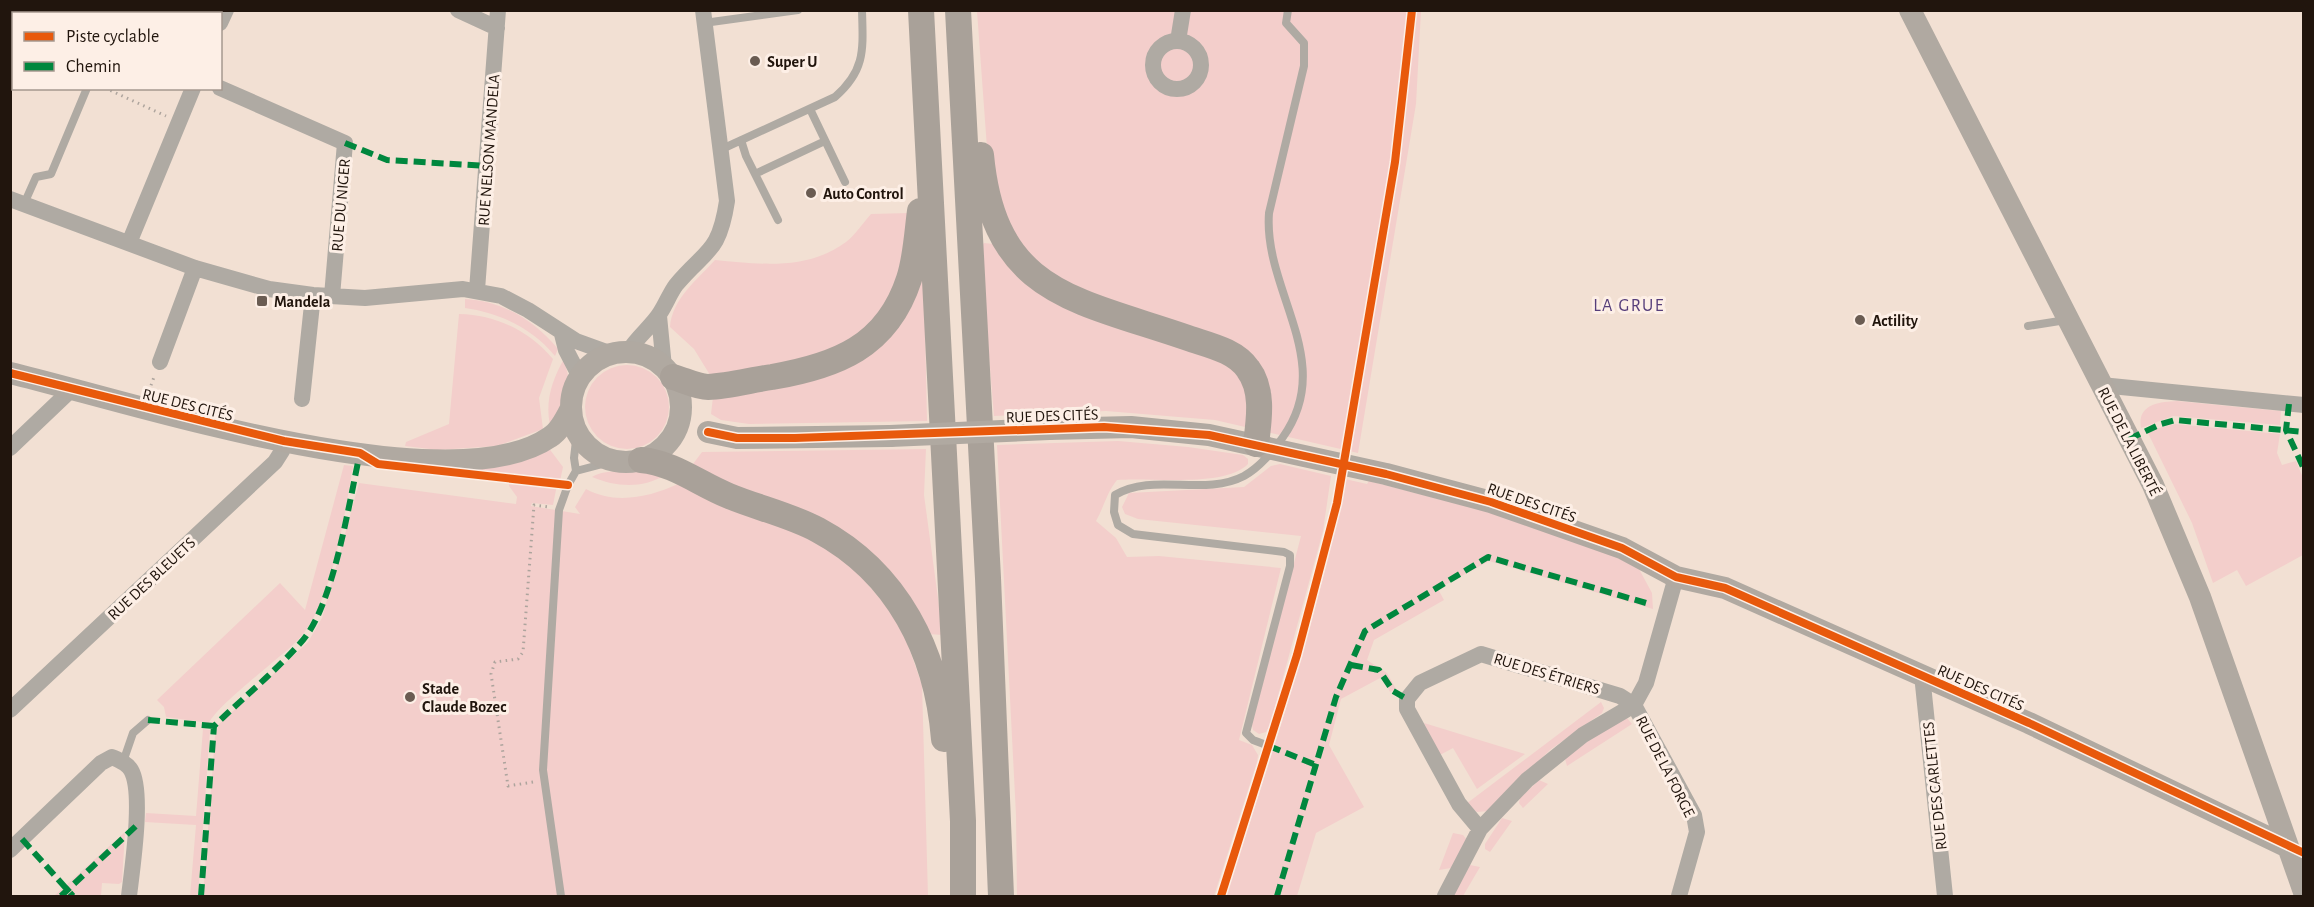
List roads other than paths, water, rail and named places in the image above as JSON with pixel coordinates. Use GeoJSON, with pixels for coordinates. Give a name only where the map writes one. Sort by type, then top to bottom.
{"type":"FeatureCollection","features":[{"type":"Feature","properties":{"kind":"main road"},"geometry":{"type":"LineString","coordinates":[[921,10],[963,821],[963,897]]}},
{"type":"Feature","properties":{"kind":"main road"},"geometry":{"type":"LineString","coordinates":[[958,10],[989,590],[1001,897]]}},
{"type":"Feature","properties":{"kind":"main road"},"geometry":{"type":"LineString","coordinates":[[963,94],[978,125],[982,173],[992,218],[1008,248],[1020,264],[1053,288],[1071,297],[1225,351],[1237,358],[1251,374],[1259,396],[1266,446]]}},
{"type":"Feature","properties":{"kind":"main road"},"geometry":{"type":"LineString","coordinates":[[669,372],[707,387],[805,371],[834,363],[874,335],[896,307],[910,278],[928,151]]}},
{"type":"Feature","properties":{"kind":"main road"},"geometry":{"type":"LineString","coordinates":[[641,460],[669,466],[719,492],[817,530],[859,558],[891,590],[918,634],[928,658],[942,721],[946,772],[963,821]]}},
{"type":"Feature","properties":{"kind":"street"},"geometry":{"type":"LineString","coordinates":[[458,10],[497,28]]}},
{"type":"Feature","properties":{"kind":"street","name":"RUE NELSON MANDELA"},"geometry":{"type":"LineString","coordinates":[[477,290],[498,10]]}},
{"type":"Feature","properties":{"kind":"street"},"geometry":{"type":"LineString","coordinates":[[1178,41],[1183,10]]}},
{"type":"Feature","properties":{"kind":"street","name":"RUE DE LA LIBERTÉ"},"geometry":{"type":"LineString","coordinates":[[1910,10],[2153,485],[2200,597],[2296,850],[2304,892]]}},
{"type":"Feature","properties":{"kind":"street"},"geometry":{"type":"LineString","coordinates":[[562,334],[580,377],[594,363],[620,353],[659,316],[676,286],[715,245],[724,224],[728,201],[704,17]]}},
{"type":"Feature","properties":{"kind":"street","name":"RUE DU NIGER"},"geometry":{"type":"LineString","coordinates":[[222,89],[345,142],[332,296]]}},
{"type":"Feature","properties":{"kind":"street"},"geometry":{"type":"LineString","coordinates":[[129,243],[192,90]]}},
{"type":"Feature","properties":{"kind":"street"},"geometry":{"type":"LineString","coordinates":[[15,203],[195,268],[269,289],[313,295],[365,298],[477,290],[516,303],[562,334],[585,346],[647,356],[669,372]]}},
{"type":"Feature","properties":{"kind":"street"},"geometry":{"type":"LineString","coordinates":[[160,362],[195,268]]}},
{"type":"Feature","properties":{"kind":"street"},"geometry":{"type":"LineString","coordinates":[[302,399],[313,295]]}},
{"type":"Feature","properties":{"kind":"street"},"geometry":{"type":"LineString","coordinates":[[659,316],[669,372],[681,403],[705,425],[708,432]]}},
{"type":"Feature","properties":{"kind":"street","name":"RUE DES CITÉS"},"geometry":{"type":"LineString","coordinates":[[10,373],[284,441],[421,460],[478,458],[513,452],[556,433],[572,408]]}},
{"type":"Feature","properties":{"kind":"street","name":"RUE DES CITÉS"},"geometry":{"type":"LineString","coordinates":[[577,432],[572,408],[573,392],[580,377]]}},
{"type":"Feature","properties":{"kind":"street"},"geometry":{"type":"LineString","coordinates":[[2101,385],[2304,405]]}},
{"type":"Feature","properties":{"kind":"street"},"geometry":{"type":"LineString","coordinates":[[10,448],[72,389]]}},
{"type":"Feature","properties":{"kind":"street"},"geometry":{"type":"LineString","coordinates":[[670,441],[679,423],[681,403]]}},
{"type":"Feature","properties":{"kind":"street","name":"RUE DES CITÉS"},"geometry":{"type":"LineString","coordinates":[[614,461],[641,460],[662,449],[670,441],[701,438],[708,432],[737,438],[890,436],[1049,429],[1150,429],[1209,435],[1266,446],[1386,474],[1491,502],[1622,548],[1676,577],[1725,588],[2030,723],[2296,850]]}},
{"type":"Feature","properties":{"kind":"street"},"geometry":{"type":"LineString","coordinates":[[577,432],[592,450],[614,461]]}},
{"type":"Feature","properties":{"kind":"street","name":"RUE DES BLEUETS"},"geometry":{"type":"LineString","coordinates":[[10,710],[275,462],[284,441]]}},
{"type":"Feature","properties":{"kind":"street"},"geometry":{"type":"LineString","coordinates":[[1444,897],[1480,829],[1549,761],[1583,735],[1634,705],[1646,683],[1676,577]]}},
{"type":"Feature","properties":{"kind":"street","name":"RUE DES ÉTRIERS"},"geometry":{"type":"LineString","coordinates":[[1480,829],[1459,804],[1407,709],[1407,699],[1420,683],[1481,654],[1620,696],[1634,705]]}},
{"type":"Feature","properties":{"kind":"street","name":"RUE DES CARLETTES"},"geometry":{"type":"LineString","coordinates":[[1922,675],[1945,897]]}},
{"type":"Feature","properties":{"kind":"street","name":"RUE DE LA FORGE"},"geometry":{"type":"LineString","coordinates":[[1634,705],[1694,815],[1697,832],[1678,897]]}},
{"type":"Feature","properties":{"kind":"street"},"geometry":{"type":"LineString","coordinates":[[10,850],[101,763],[112,757],[123,762],[131,770],[135,784],[136,826],[129,897]]}},
{"type":"Feature","properties":{"kind":"lane"},"geometry":{"type":"LineString","coordinates":[[704,17],[798,10]]}},
{"type":"Feature","properties":{"kind":"lane"},"geometry":{"type":"LineString","coordinates":[[722,148],[810,109],[850,84],[859,68],[863,50],[862,10]]}},
{"type":"Feature","properties":{"kind":"lane"},"geometry":{"type":"LineString","coordinates":[[1269,746],[1253,740],[1246,734],[1290,566],[1290,555],[1284,552],[1133,534],[1118,525],[1114,512],[1115,495],[1129,487],[1222,484],[1246,475],[1266,446],[1294,416],[1303,372],[1294,320],[1270,255],[1268,230],[1269,213],[1304,66],[1304,43],[1286,23],[1288,10]]}},
{"type":"Feature","properties":{"kind":"lane"},"geometry":{"type":"LineString","coordinates":[[15,203],[36,177],[51,174],[86,90]]}},
{"type":"Feature","properties":{"kind":"lane"},"geometry":{"type":"LineString","coordinates":[[810,109],[845,182]]}},
{"type":"Feature","properties":{"kind":"lane"},"geometry":{"type":"LineString","coordinates":[[741,140],[746,156],[757,173],[778,220]]}},
{"type":"Feature","properties":{"kind":"lane"},"geometry":{"type":"LineString","coordinates":[[757,173],[825,141]]}},
{"type":"Feature","properties":{"kind":"lane"},"geometry":{"type":"LineString","coordinates":[[2028,326],[2068,320]]}},
{"type":"Feature","properties":{"kind":"lane"},"geometry":{"type":"LineString","coordinates":[[561,897],[544,780],[552,599],[559,510],[576,471],[574,458],[577,432]]}},
{"type":"Feature","properties":{"kind":"lane"},"geometry":{"type":"LineString","coordinates":[[576,471],[614,461]]}},
{"type":"Feature","properties":{"kind":"lane"},"geometry":{"type":"LineString","coordinates":[[123,762],[133,733],[148,720]]}},
{"type":"Feature","properties":{"kind":"place","name":"Super U"},"geometry":{"type":"Point","coordinates":[755,61]}},
{"type":"Feature","properties":{"kind":"place","name":"Auto Control"},"geometry":{"type":"Point","coordinates":[811,193]}},
{"type":"Feature","properties":{"kind":"place","name":"Mandela"},"geometry":{"type":"Point","coordinates":[262,301]}},
{"type":"Feature","properties":{"kind":"place","name":"Actility"},"geometry":{"type":"Point","coordinates":[1860,320]}},
{"type":"Feature","properties":{"kind":"place","name":"Stade Claude Bozec"},"geometry":{"type":"Point","coordinates":[410,697]}},
{"type":"Feature","properties":{"kind":"district","name":"LA GRUE"},"geometry":{"type":"Point","coordinates":[1629,305]}}]}
